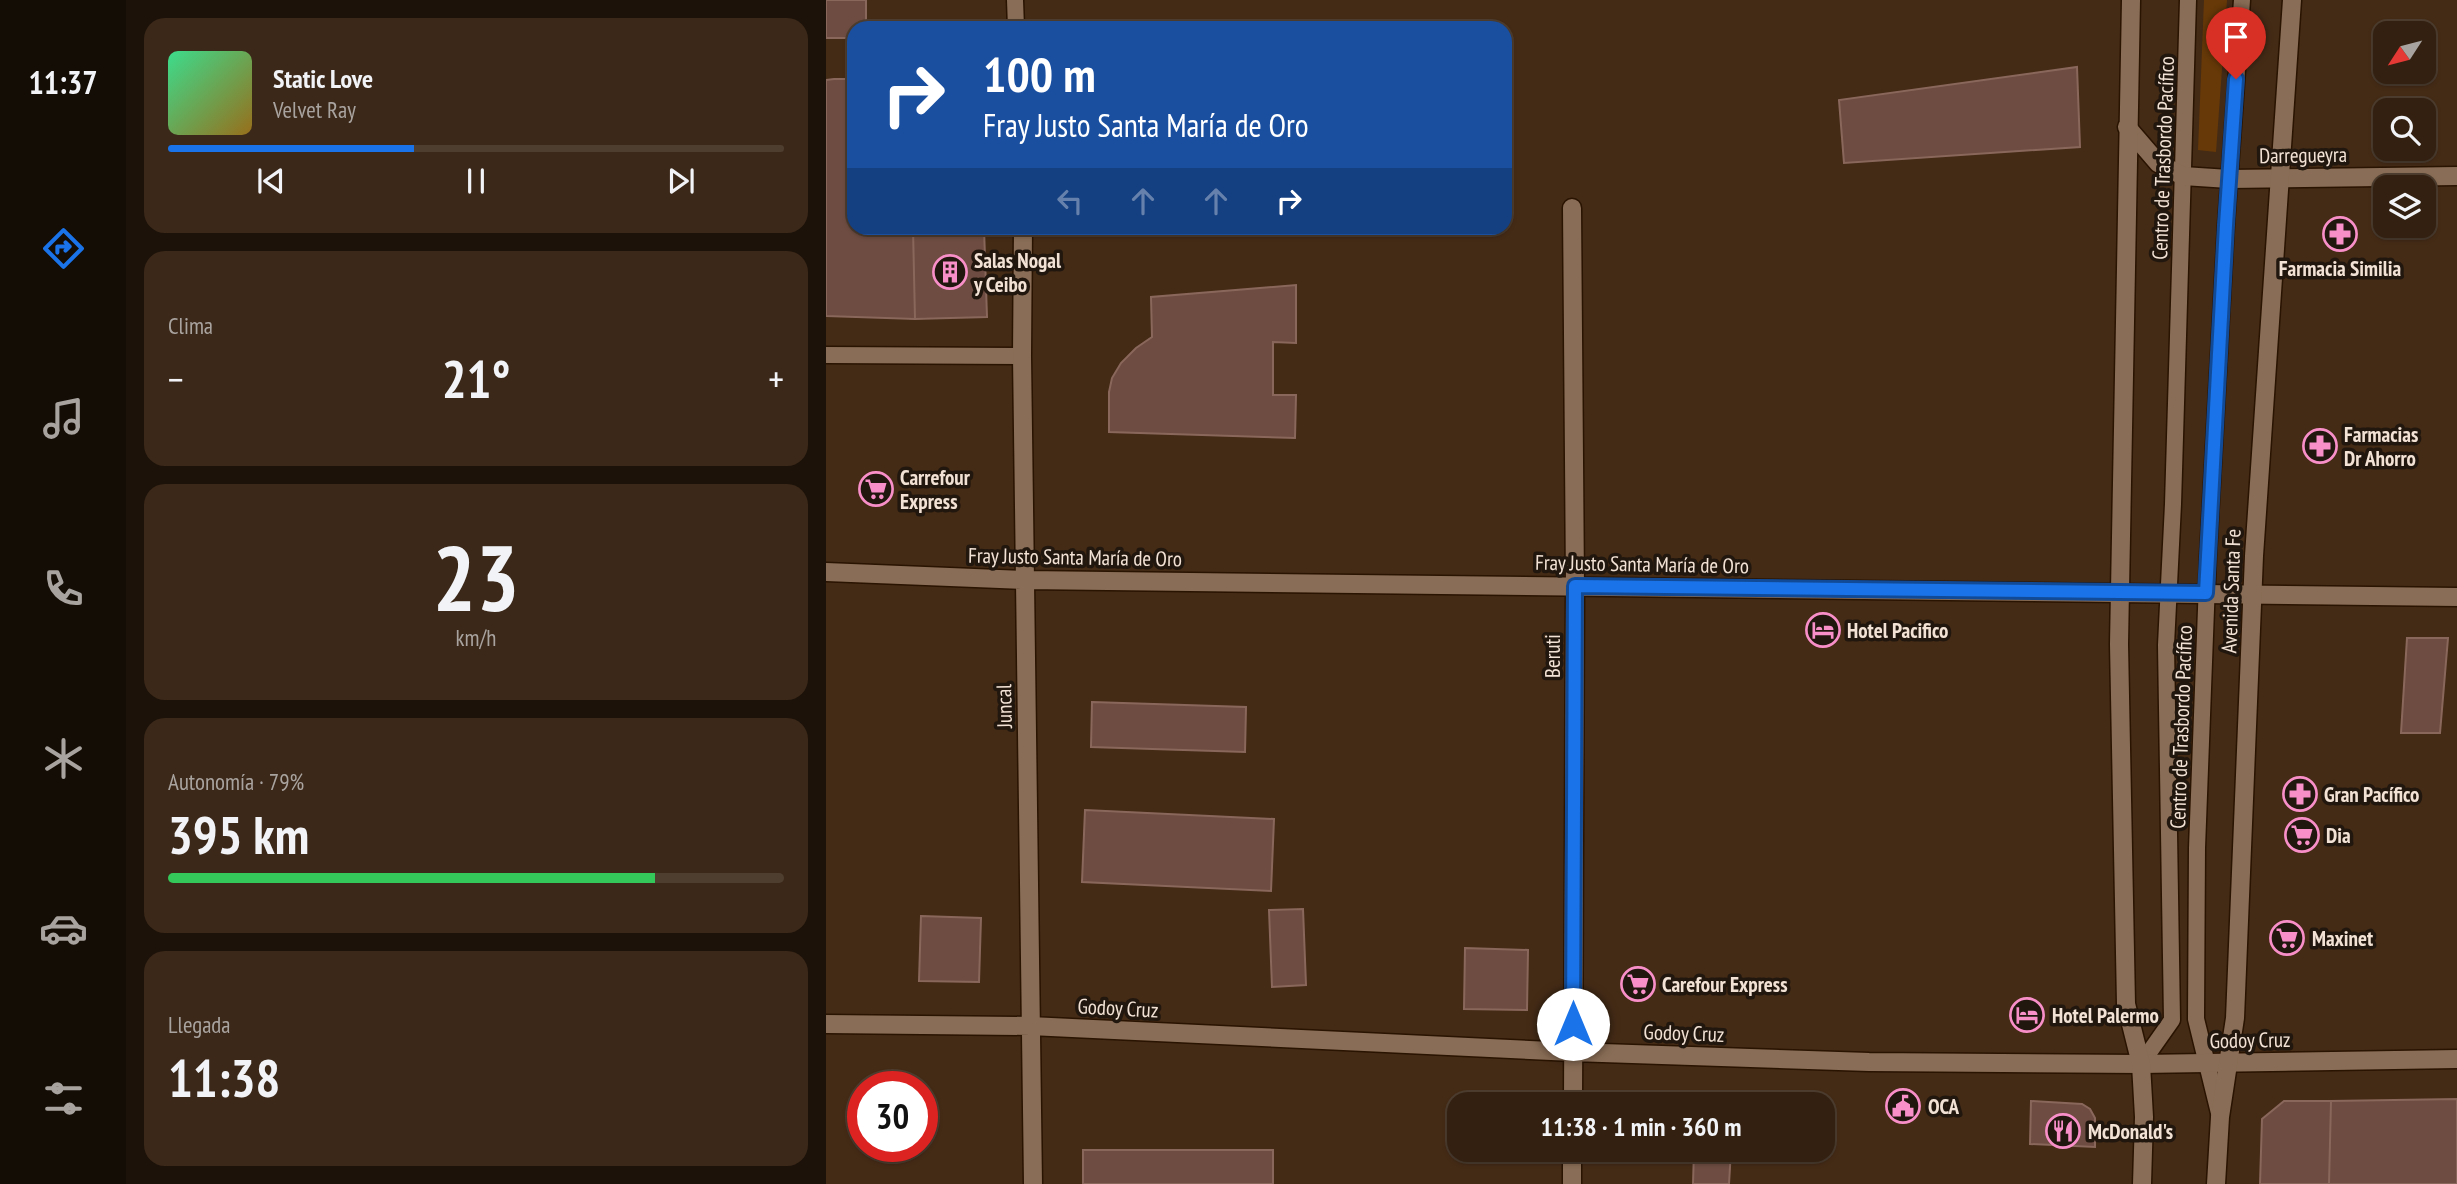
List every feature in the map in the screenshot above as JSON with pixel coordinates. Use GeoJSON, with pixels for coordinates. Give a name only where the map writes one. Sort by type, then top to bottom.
{"type":"FeatureCollection","features":[{"type":"Feature","properties":{"kind":"street"},"geometry":{"type":"LineString","coordinates":[[2132,0],[2127,127],[2119,593],[2126,1004],[2141,1064],[2144,1117],[2142,1184]]}},
{"type":"Feature","properties":{"kind":"street","name":"Avenida Santa Fe"},"geometry":{"type":"LineString","coordinates":[[2216,1184],[2220,1117],[2235,1018],[2252,594],[2292,0]]}},
{"type":"Feature","properties":{"kind":"street","name":"Darregueyra"},"geometry":{"type":"LineString","coordinates":[[2127,127],[2158,163],[2183,176],[2230,179],[2457,176]]}},
{"type":"Feature","properties":{"kind":"street","name":"Beruti"},"geometry":{"type":"LineString","coordinates":[[1572,208],[1575,586],[1573,1092]]}},
{"type":"Feature","properties":{"kind":"street","name":"Juncal"},"geometry":{"type":"LineString","coordinates":[[1023,235],[1033,1184]]}},
{"type":"Feature","properties":{"kind":"street","name":"Fray Justo Santa María de Oro"},"geometry":{"type":"LineString","coordinates":[[826,572],[1026,580],[2457,597]]}},
{"type":"Feature","properties":{"kind":"street","name":"Godoy Cruz"},"geometry":{"type":"LineString","coordinates":[[826,1024],[1030,1026],[1573,1052],[1869,1062],[2206,1064],[2457,1059]]}},
{"type":"Feature","properties":{"kind":"street"},"geometry":{"type":"LineString","coordinates":[[1572,1162],[1572,1184]]}},
{"type":"Feature","properties":{"kind":"lane"},"geometry":{"type":"LineString","coordinates":[[1015,0],[1016,21]]}},
{"type":"Feature","properties":{"kind":"lane","name":"Centro de Trasbordo Pacífico"},"geometry":{"type":"LineString","coordinates":[[2141,1064],[2172,1020],[2166,645],[2188,0]]}},
{"type":"Feature","properties":{"kind":"lane","name":"Centro de Trasbordo Pacífico"},"geometry":{"type":"LineString","coordinates":[[2220,1117],[2196,1019],[2197,848],[2206,593],[2242,0]]}},
{"type":"Feature","properties":{"kind":"lane"},"geometry":{"type":"LineString","coordinates":[[826,355],[1023,356]]}},
{"type":"Feature","properties":{"kind":"shaded area"},"geometry":{"type":"Polygon","coordinates":[[[2204,0],[2227,0],[2216,152],[2198,150],[2204,0]]]}},
{"type":"Feature","properties":{"kind":"building"},"geometry":{"type":"Polygon","coordinates":[[[826,0],[866,0],[866,21],[847,21],[847,38],[826,38],[826,0]]]}},
{"type":"Feature","properties":{"kind":"building"},"geometry":{"type":"Polygon","coordinates":[[[2077,67],[2080,147],[1844,163],[1839,100],[2077,67]]]}},
{"type":"Feature","properties":{"kind":"building"},"geometry":{"type":"Polygon","coordinates":[[[847,79],[847,235],[913,235],[915,319],[826,316],[826,80],[847,79]]]}},
{"type":"Feature","properties":{"kind":"building","name":"Salas Nogal y Ceibo"},"geometry":{"type":"Polygon","coordinates":[[[913,235],[984,235],[987,317],[915,319],[913,235]]]}},
{"type":"Feature","properties":{"kind":"building"},"geometry":{"type":"Polygon","coordinates":[[[1296,285],[1296,343],[1273,342],[1273,395],[1296,395],[1295,438],[1109,432],[1109,392],[1112,378],[1121,363],[1152,337],[1151,297],[1296,285]]]}},
{"type":"Feature","properties":{"kind":"building"},"geometry":{"type":"Polygon","coordinates":[[[2407,638],[2448,638],[2440,733],[2401,733],[2407,638]]]}},
{"type":"Feature","properties":{"kind":"building"},"geometry":{"type":"Polygon","coordinates":[[[1092,702],[1246,707],[1245,752],[1091,747],[1092,702]]]}},
{"type":"Feature","properties":{"kind":"building"},"geometry":{"type":"Polygon","coordinates":[[[1085,810],[1274,819],[1271,891],[1082,882],[1085,810]]]}},
{"type":"Feature","properties":{"kind":"building"},"geometry":{"type":"Polygon","coordinates":[[[1303,909],[1306,985],[1272,987],[1269,910],[1303,909]]]}},
{"type":"Feature","properties":{"kind":"building"},"geometry":{"type":"Polygon","coordinates":[[[921,916],[981,918],[979,982],[919,981],[921,916]]]}},
{"type":"Feature","properties":{"kind":"building"},"geometry":{"type":"Polygon","coordinates":[[[1465,948],[1528,950],[1527,1010],[1464,1009],[1465,948]]]}},
{"type":"Feature","properties":{"kind":"building"},"geometry":{"type":"Polygon","coordinates":[[[2457,1099],[2457,1184],[2329,1184],[2331,1101],[2457,1099]]]}},
{"type":"Feature","properties":{"kind":"building","name":"McDonald's"},"geometry":{"type":"Polygon","coordinates":[[[2031,1101],[2082,1104],[2090,1109],[2095,1118],[2095,1147],[2030,1144],[2031,1101]]]}},
{"type":"Feature","properties":{"kind":"building"},"geometry":{"type":"Polygon","coordinates":[[[2284,1101],[2331,1101],[2329,1184],[2260,1184],[2262,1119],[2284,1101]]]}},
{"type":"Feature","properties":{"kind":"building"},"geometry":{"type":"Polygon","coordinates":[[[1083,1150],[1273,1150],[1273,1184],[1083,1184],[1083,1150]]]}},
{"type":"Feature","properties":{"kind":"building"},"geometry":{"type":"Polygon","coordinates":[[[1694,1162],[1730,1162],[1729,1184],[1693,1184],[1694,1162]]]}},
{"type":"Feature","properties":{"kind":"place","name":"Farmacia Similia"},"geometry":{"type":"Point","coordinates":[2340,234]}},
{"type":"Feature","properties":{"kind":"place","name":"Salas Nogal y Ceibo"},"geometry":{"type":"Point","coordinates":[950,272]}},
{"type":"Feature","properties":{"kind":"place","name":"Farmacias Dr Ahorro"},"geometry":{"type":"Point","coordinates":[2320,446]}},
{"type":"Feature","properties":{"kind":"place","name":"Carrefour Express"},"geometry":{"type":"Point","coordinates":[876,489]}},
{"type":"Feature","properties":{"kind":"place","name":"Hotel Pacifico"},"geometry":{"type":"Point","coordinates":[1823,630]}},
{"type":"Feature","properties":{"kind":"place","name":"Gran Pacífico"},"geometry":{"type":"Point","coordinates":[2300,794]}},
{"type":"Feature","properties":{"kind":"place","name":"Dia"},"geometry":{"type":"Point","coordinates":[2302,835]}},
{"type":"Feature","properties":{"kind":"place","name":"Maxinet"},"geometry":{"type":"Point","coordinates":[2287,938]}},
{"type":"Feature","properties":{"kind":"place","name":"Carefour Express"},"geometry":{"type":"Point","coordinates":[1638,984]}},
{"type":"Feature","properties":{"kind":"place","name":"Hotel Palermo"},"geometry":{"type":"Point","coordinates":[2027,1015]}},
{"type":"Feature","properties":{"kind":"place","name":"OCA"},"geometry":{"type":"Point","coordinates":[1903,1106]}},
{"type":"Feature","properties":{"kind":"place","name":"McDonald's"},"geometry":{"type":"Point","coordinates":[2063,1131]}},
{"type":"Feature","properties":{"kind":"route"},"geometry":{"type":"LineString","coordinates":[[1573,1024],[1575,586],[2206,593],[2236,79]]}}]}
